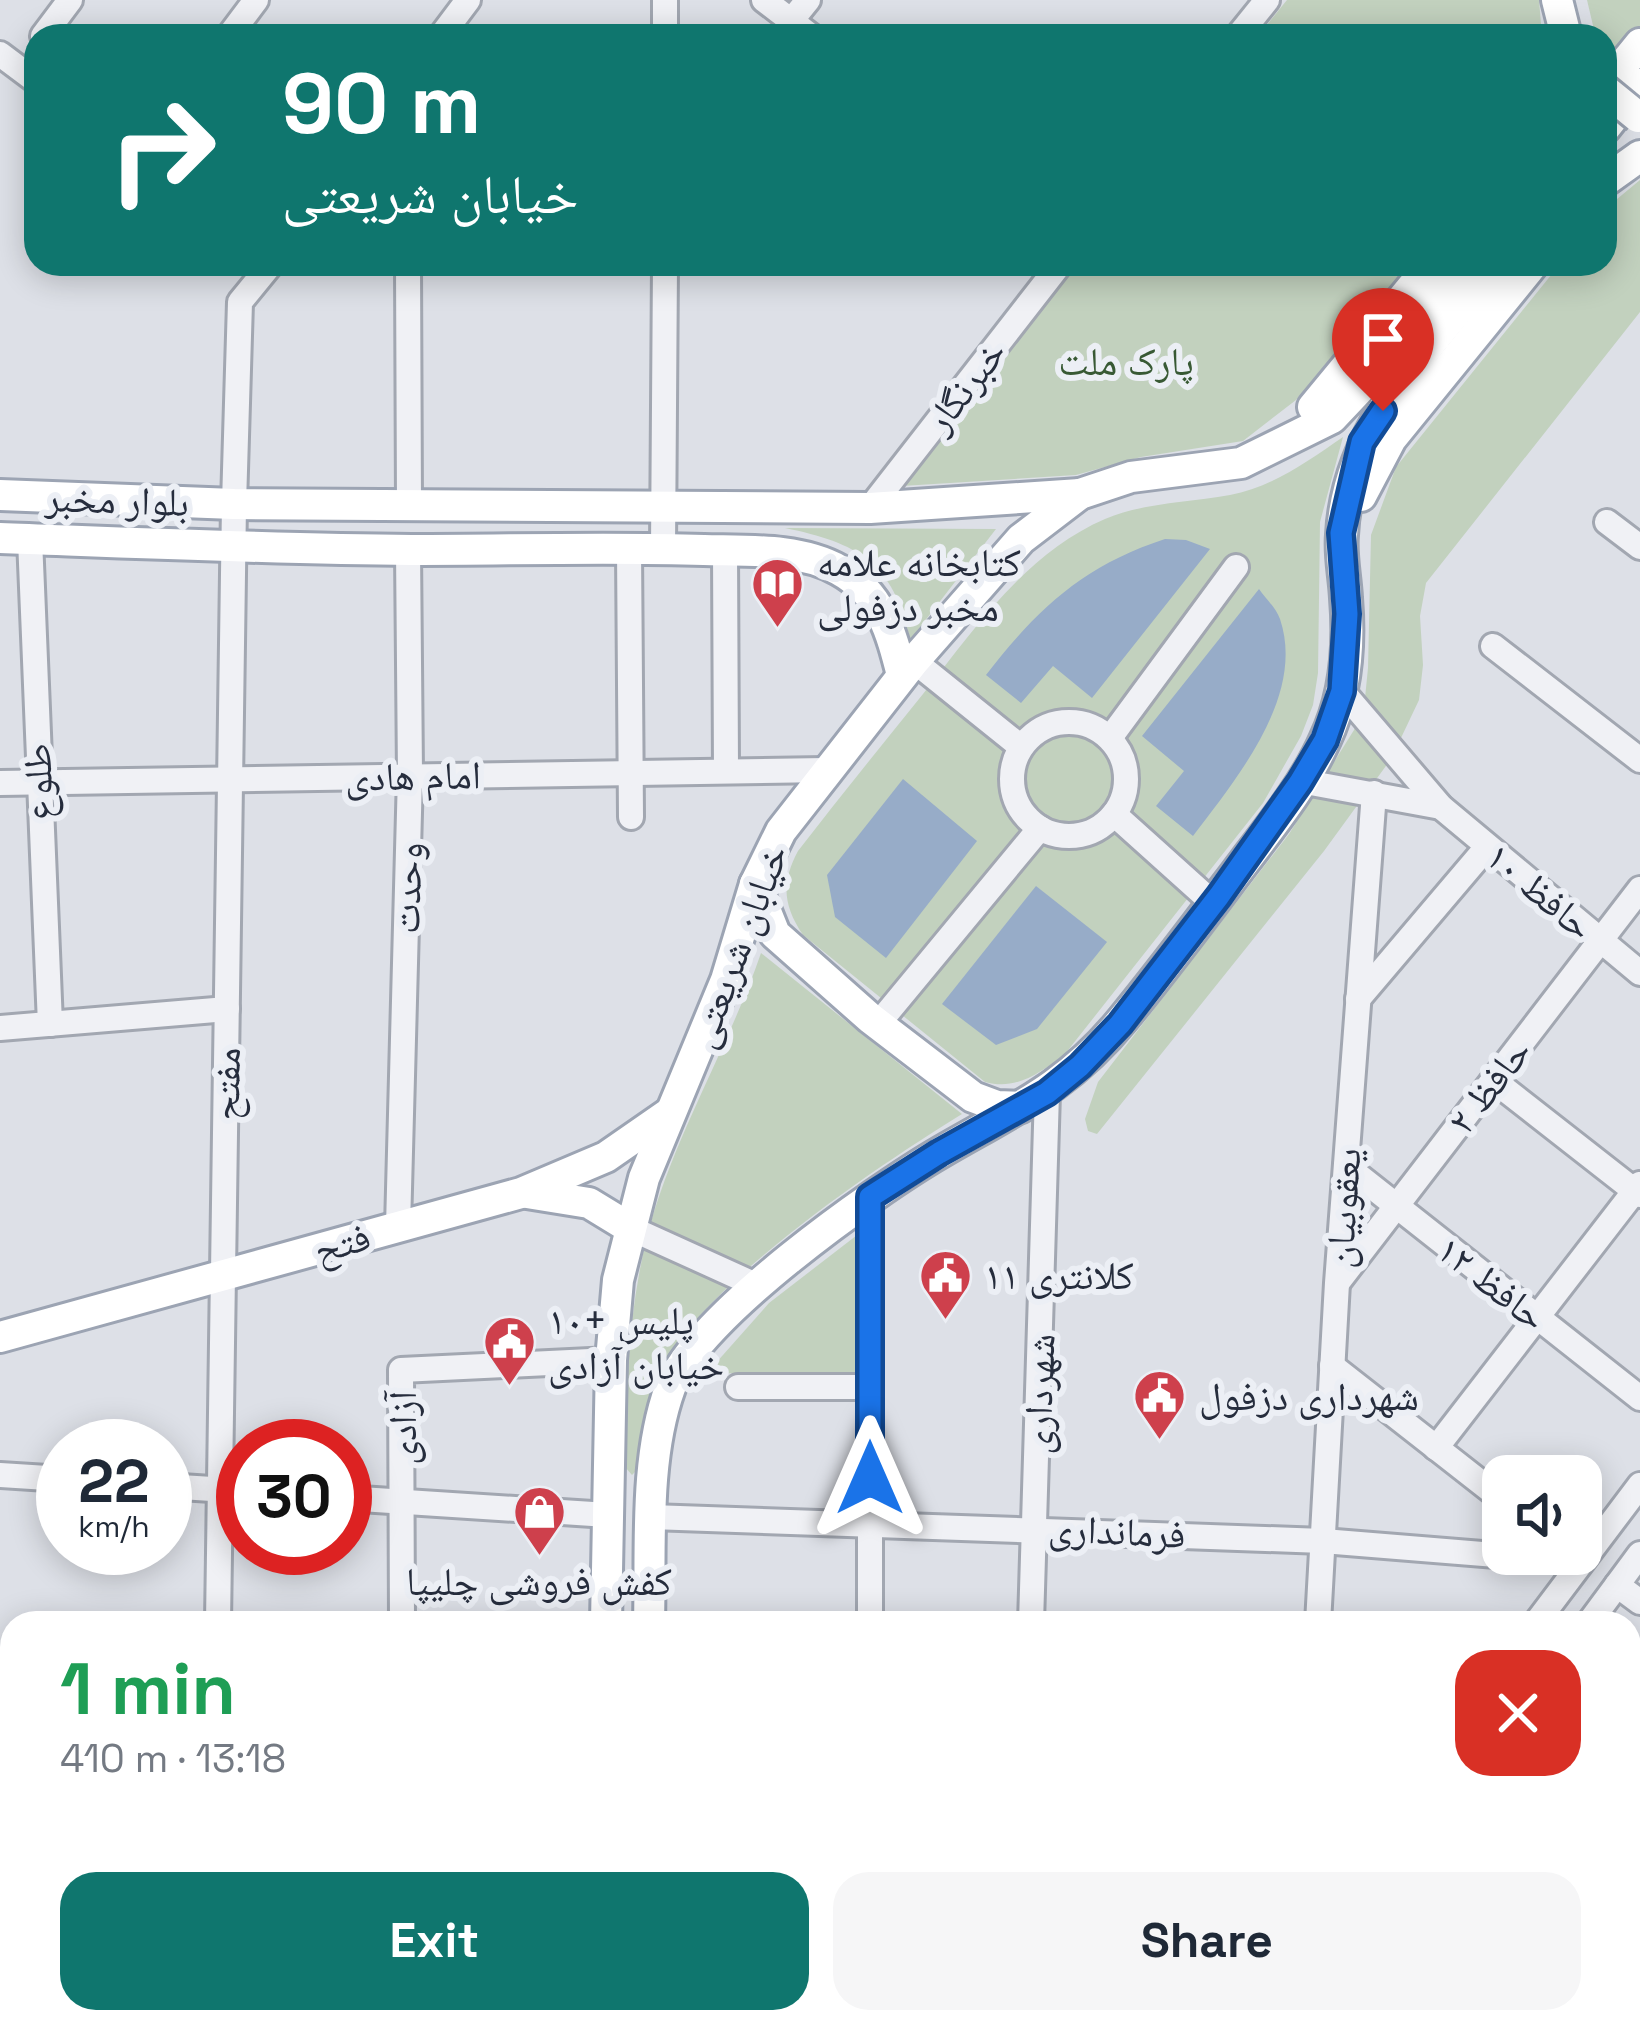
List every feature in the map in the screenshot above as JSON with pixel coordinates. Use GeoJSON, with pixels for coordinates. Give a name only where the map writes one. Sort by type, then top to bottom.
{"type":"FeatureCollection","features":[{"type":"Feature","properties":{"kind":"main road"},"geometry":{"type":"LineString","coordinates":[[1617,74],[1640,44]]}},
{"type":"Feature","properties":{"kind":"main road"},"geometry":{"type":"LineString","coordinates":[[1617,113],[1640,84]]}},
{"type":"Feature","properties":{"kind":"main road"},"geometry":{"type":"LineString","coordinates":[[1260,455],[1327,395],[1421,276]]}},
{"type":"Feature","properties":{"kind":"main road"},"geometry":{"type":"LineString","coordinates":[[650,1611],[657,1448],[670,1389],[682,1365],[758,1286],[870,1197],[1034,1100],[1080,1066],[1120,1024],[1300,782],[1325,740],[1342,691],[1347,614],[1341,533],[1362,442],[1393,372],[1455,276]]}},
{"type":"Feature","properties":{"kind":"main road"},"geometry":{"type":"LineString","coordinates":[[1393,372],[1485,276]]}},
{"type":"Feature","properties":{"kind":"main road"},"geometry":{"type":"LineString","coordinates":[[1341,533],[1391,439],[1523,276]]}},
{"type":"Feature","properties":{"kind":"main road","name":"خیابان شریعتی"},"geometry":{"type":"LineString","coordinates":[[606,1611],[610,1360],[618,1280],[644,1178],[726,980],[755,884],[781,831],[908,668],[1021,539],[1080,494],[1130,477],[1220,468],[1260,455],[1332,418],[1393,372]]}},
{"type":"Feature","properties":{"kind":"main road","name":"بلوار مخبر"},"geometry":{"type":"LineString","coordinates":[[0,495],[234,504],[870,508],[1080,494]]}},
{"type":"Feature","properties":{"kind":"main road","name":"بلوار مخبر"},"geometry":{"type":"LineString","coordinates":[[15,539],[408,550],[663,548],[806,558],[837,568],[868,591],[908,668]]}},
{"type":"Feature","properties":{"kind":"main road"},"geometry":{"type":"LineString","coordinates":[[755,884],[775,934],[878,1024],[973,1097],[997,1106],[1034,1100]]}},
{"type":"Feature","properties":{"kind":"main road","name":"فتح"},"geometry":{"type":"LineString","coordinates":[[0,1337],[520,1193],[606,1157],[669,1113]]}},
{"type":"Feature","properties":{"kind":"main road"},"geometry":{"type":"LineString","coordinates":[[520,1193],[589,1203],[630,1228]]}},
{"type":"Feature","properties":{"kind":"main road"},"geometry":{"type":"LineString","coordinates":[[608,1515],[651,1517]]}},
{"type":"Feature","properties":{"kind":"street"},"geometry":{"type":"LineString","coordinates":[[764,0],[796,24]]}},
{"type":"Feature","properties":{"kind":"street"},"geometry":{"type":"LineString","coordinates":[[1248,24],[1267,0]]}},
{"type":"Feature","properties":{"kind":"street"},"geometry":{"type":"LineString","coordinates":[[234,504],[240,302],[261,276]]}},
{"type":"Feature","properties":{"kind":"street"},"geometry":{"type":"LineString","coordinates":[[408,276],[409,505]]}},
{"type":"Feature","properties":{"kind":"street"},"geometry":{"type":"LineString","coordinates":[[663,548],[665,276]]}},
{"type":"Feature","properties":{"kind":"street","name":"خبرنگار"},"geometry":{"type":"LineString","coordinates":[[870,508],[1051,276]]}},
{"type":"Feature","properties":{"kind":"street","name":"مفتح"},"geometry":{"type":"LineString","coordinates":[[228,1419],[223,1276],[234,504]]}},
{"type":"Feature","properties":{"kind":"street"},"geometry":{"type":"LineString","coordinates":[[1607,522],[1640,547]]}},
{"type":"Feature","properties":{"kind":"street","name":"طلوع"},"geometry":{"type":"LineString","coordinates":[[15,539],[37,783],[50,1024]]}},
{"type":"Feature","properties":{"kind":"street"},"geometry":{"type":"LineString","coordinates":[[629,549],[632,817]]}},
{"type":"Feature","properties":{"kind":"street","name":"وحدت"},"geometry":{"type":"LineString","coordinates":[[398,1227],[410,775],[408,550]]}},
{"type":"Feature","properties":{"kind":"street"},"geometry":{"type":"LineString","coordinates":[[725,550],[726,772]]}},
{"type":"Feature","properties":{"kind":"street"},"geometry":{"type":"LineString","coordinates":[[1110,738],[1236,567]]}},
{"type":"Feature","properties":{"kind":"street"},"geometry":{"type":"LineString","coordinates":[[1493,646],[1640,760]]}},
{"type":"Feature","properties":{"kind":"street"},"geometry":{"type":"LineString","coordinates":[[908,668],[1021,747]]}},
{"type":"Feature","properties":{"kind":"street","name":"حافظ ۱۰"},"geometry":{"type":"LineString","coordinates":[[1342,691],[1441,808],[1640,973]]}},
{"type":"Feature","properties":{"kind":"street"},"geometry":{"type":"LineString","coordinates":[[1070,721],[1085,723],[1110,738],[1127,776],[1122,802],[1114,814],[1093,832],[1080,836],[1040,829],[1015,798],[1012,772],[1021,747],[1042,728],[1070,721]]}},
{"type":"Feature","properties":{"kind":"street","name":"امام هادی"},"geometry":{"type":"LineString","coordinates":[[0,783],[826,770]]}},
{"type":"Feature","properties":{"kind":"street"},"geometry":{"type":"LineString","coordinates":[[1300,782],[1441,808]]}},
{"type":"Feature","properties":{"kind":"street","name":"یعقوبیان"},"geometry":{"type":"LineString","coordinates":[[1319,1611],[1337,1282],[1374,793]]}},
{"type":"Feature","properties":{"kind":"street"},"geometry":{"type":"LineString","coordinates":[[1114,814],[1213,903]]}},
{"type":"Feature","properties":{"kind":"street"},"geometry":{"type":"LineString","coordinates":[[878,1024],[1040,829]]}},
{"type":"Feature","properties":{"kind":"street"},"geometry":{"type":"LineString","coordinates":[[1358,999],[1487,847]]}},
{"type":"Feature","properties":{"kind":"street","name":"حافظ ۲"},"geometry":{"type":"LineString","coordinates":[[1337,1282],[1640,890]]}},
{"type":"Feature","properties":{"kind":"street"},"geometry":{"type":"LineString","coordinates":[[0,1028],[226,1009]]}},
{"type":"Feature","properties":{"kind":"street"},"geometry":{"type":"LineString","coordinates":[[1436,1448],[1638,1190],[1493,1081]]}},
{"type":"Feature","properties":{"kind":"street","name":"شهرداری"},"geometry":{"type":"LineString","coordinates":[[1032,1611],[1034,1100]]}},
{"type":"Feature","properties":{"kind":"street","name":"حافظ ۱۲"},"geometry":{"type":"LineString","coordinates":[[1346,1166],[1640,1398]]}},
{"type":"Feature","properties":{"kind":"street"},"geometry":{"type":"LineString","coordinates":[[870,1197],[870,1611]]}},
{"type":"Feature","properties":{"kind":"street"},"geometry":{"type":"LineString","coordinates":[[630,1228],[758,1286]]}},
{"type":"Feature","properties":{"kind":"street","name":"آزادی"},"geometry":{"type":"LineString","coordinates":[[402,1611],[401,1370],[610,1360]]}},
{"type":"Feature","properties":{"kind":"street"},"geometry":{"type":"LineString","coordinates":[[1332,1366],[1482,1484]]}},
{"type":"Feature","properties":{"kind":"street"},"geometry":{"type":"LineString","coordinates":[[738,1387],[870,1387]]}},
{"type":"Feature","properties":{"kind":"street"},"geometry":{"type":"LineString","coordinates":[[0,1475],[36,1478]]}},
{"type":"Feature","properties":{"kind":"street"},"geometry":{"type":"LineString","coordinates":[[1602,1528],[1640,1485]]}},
{"type":"Feature","properties":{"kind":"street"},"geometry":{"type":"LineString","coordinates":[[372,1500],[608,1515]]}},
{"type":"Feature","properties":{"kind":"street","name":"فرمانداری"},"geometry":{"type":"LineString","coordinates":[[651,1517],[1035,1528],[1482,1551]]}},
{"type":"Feature","properties":{"kind":"street"},"geometry":{"type":"LineString","coordinates":[[1598,1611],[1640,1554]]}},
{"type":"Feature","properties":{"kind":"street","name":"مفتح"},"geometry":{"type":"LineString","coordinates":[[219,1611],[223,1575]]}},
{"type":"Feature","properties":{"kind":"street"},"geometry":{"type":"LineString","coordinates":[[1543,1611],[1566,1575]]}},
{"type":"Feature","properties":{"kind":"street"},"geometry":{"type":"LineString","coordinates":[[1617,1585],[1640,1602]]}},
{"type":"Feature","properties":{"kind":"green space"},"geometry":{"type":"Polygon","coordinates":[[[1287,0],[1539,0],[1541,24],[1268,24],[1287,0]]]}},
{"type":"Feature","properties":{"kind":"green space"},"geometry":{"type":"Polygon","coordinates":[[[1587,0],[1640,0],[1640,87],[1617,66],[1617,24],[1593,24],[1587,0]]]}},
{"type":"Feature","properties":{"kind":"green space"},"geometry":{"type":"Polygon","coordinates":[[[1640,180],[1640,312],[1426,583],[1420,616],[1419,700],[1391,759],[1324,851],[1097,1134],[1088,1131],[1085,1119],[1098,1082],[1289,834],[1354,730],[1365,698],[1368,668],[1371,535],[1396,467],[1550,276],[1617,276],[1617,199],[1640,180]]]}},
{"type":"Feature","properties":{"kind":"green space","name":"پارک ملت"},"geometry":{"type":"Polygon","coordinates":[[[1068,276],[1399,276],[1296,400],[1243,441],[1141,457],[1076,475],[902,486],[1068,276]]]}},
{"type":"Feature","properties":{"kind":"green space"},"geometry":{"type":"Polygon","coordinates":[[[1343,437],[1320,522],[1318,673],[1301,736],[1263,803],[1065,1054],[1018,1082],[985,1082],[803,935],[787,894],[798,851],[1004,594],[1051,551],[1120,513],[1261,486],[1343,437]]]}},
{"type":"Feature","properties":{"kind":"green space"},"geometry":{"type":"Polygon","coordinates":[[[785,528],[996,529],[910,640],[894,592],[868,560],[833,541],[785,528]]]}},
{"type":"Feature","properties":{"kind":"green space"},"geometry":{"type":"Polygon","coordinates":[[[761,953],[962,1114],[789,1234],[704,1311],[673,1349],[653,1385],[640,1467],[632,1475],[625,1467],[627,1380],[647,1237],[671,1165],[761,953]]]}},
{"type":"Feature","properties":{"kind":"green space"},"geometry":{"type":"Polygon","coordinates":[[[861,1232],[859,1375],[707,1373],[769,1303],[861,1232]]]}},
{"type":"Feature","properties":{"kind":"water"},"geometry":{"type":"Polygon","coordinates":[[[1165,539],[1210,549],[1092,698],[1053,666],[1021,703],[986,675],[1024,629],[1064,592],[1110,562],[1165,539]]]}},
{"type":"Feature","properties":{"kind":"water"},"geometry":{"type":"Polygon","coordinates":[[[1259,589],[1280,619],[1283,677],[1262,735],[1193,836],[1156,806],[1184,771],[1142,736],[1259,589]]]}},
{"type":"Feature","properties":{"kind":"water"},"geometry":{"type":"Polygon","coordinates":[[[903,779],[977,841],[886,958],[835,917],[827,875],[903,779]]]}},
{"type":"Feature","properties":{"kind":"water"},"geometry":{"type":"Polygon","coordinates":[[[1036,886],[1107,942],[1037,1029],[996,1045],[942,1004],[1036,886]]]}},
{"type":"Feature","properties":{"kind":"place","name":"کتابخانه علامه مخبر دزفولی"},"geometry":{"type":"Point","coordinates":[778,630]}},
{"type":"Feature","properties":{"kind":"place","name":"کلانتری ۱۱"},"geometry":{"type":"Point","coordinates":[945,1321]}},
{"type":"Feature","properties":{"kind":"place","name":"پلیس +۱۰ خیابان آزادی"},"geometry":{"type":"Point","coordinates":[509,1388]}},
{"type":"Feature","properties":{"kind":"place","name":"شهرداری دزفول"},"geometry":{"type":"Point","coordinates":[1160,1442]}},
{"type":"Feature","properties":{"kind":"place","name":"کفش فروشی چلیپا"},"geometry":{"type":"Point","coordinates":[539,1557]}},
{"type":"Feature","properties":{"kind":"route"},"geometry":{"type":"LineString","coordinates":[[870,1478],[870,1197],[1047,1093],[1080,1066],[1120,1024],[1300,782],[1325,740],[1342,691],[1347,614],[1341,533],[1362,442],[1383,411]]}}]}
